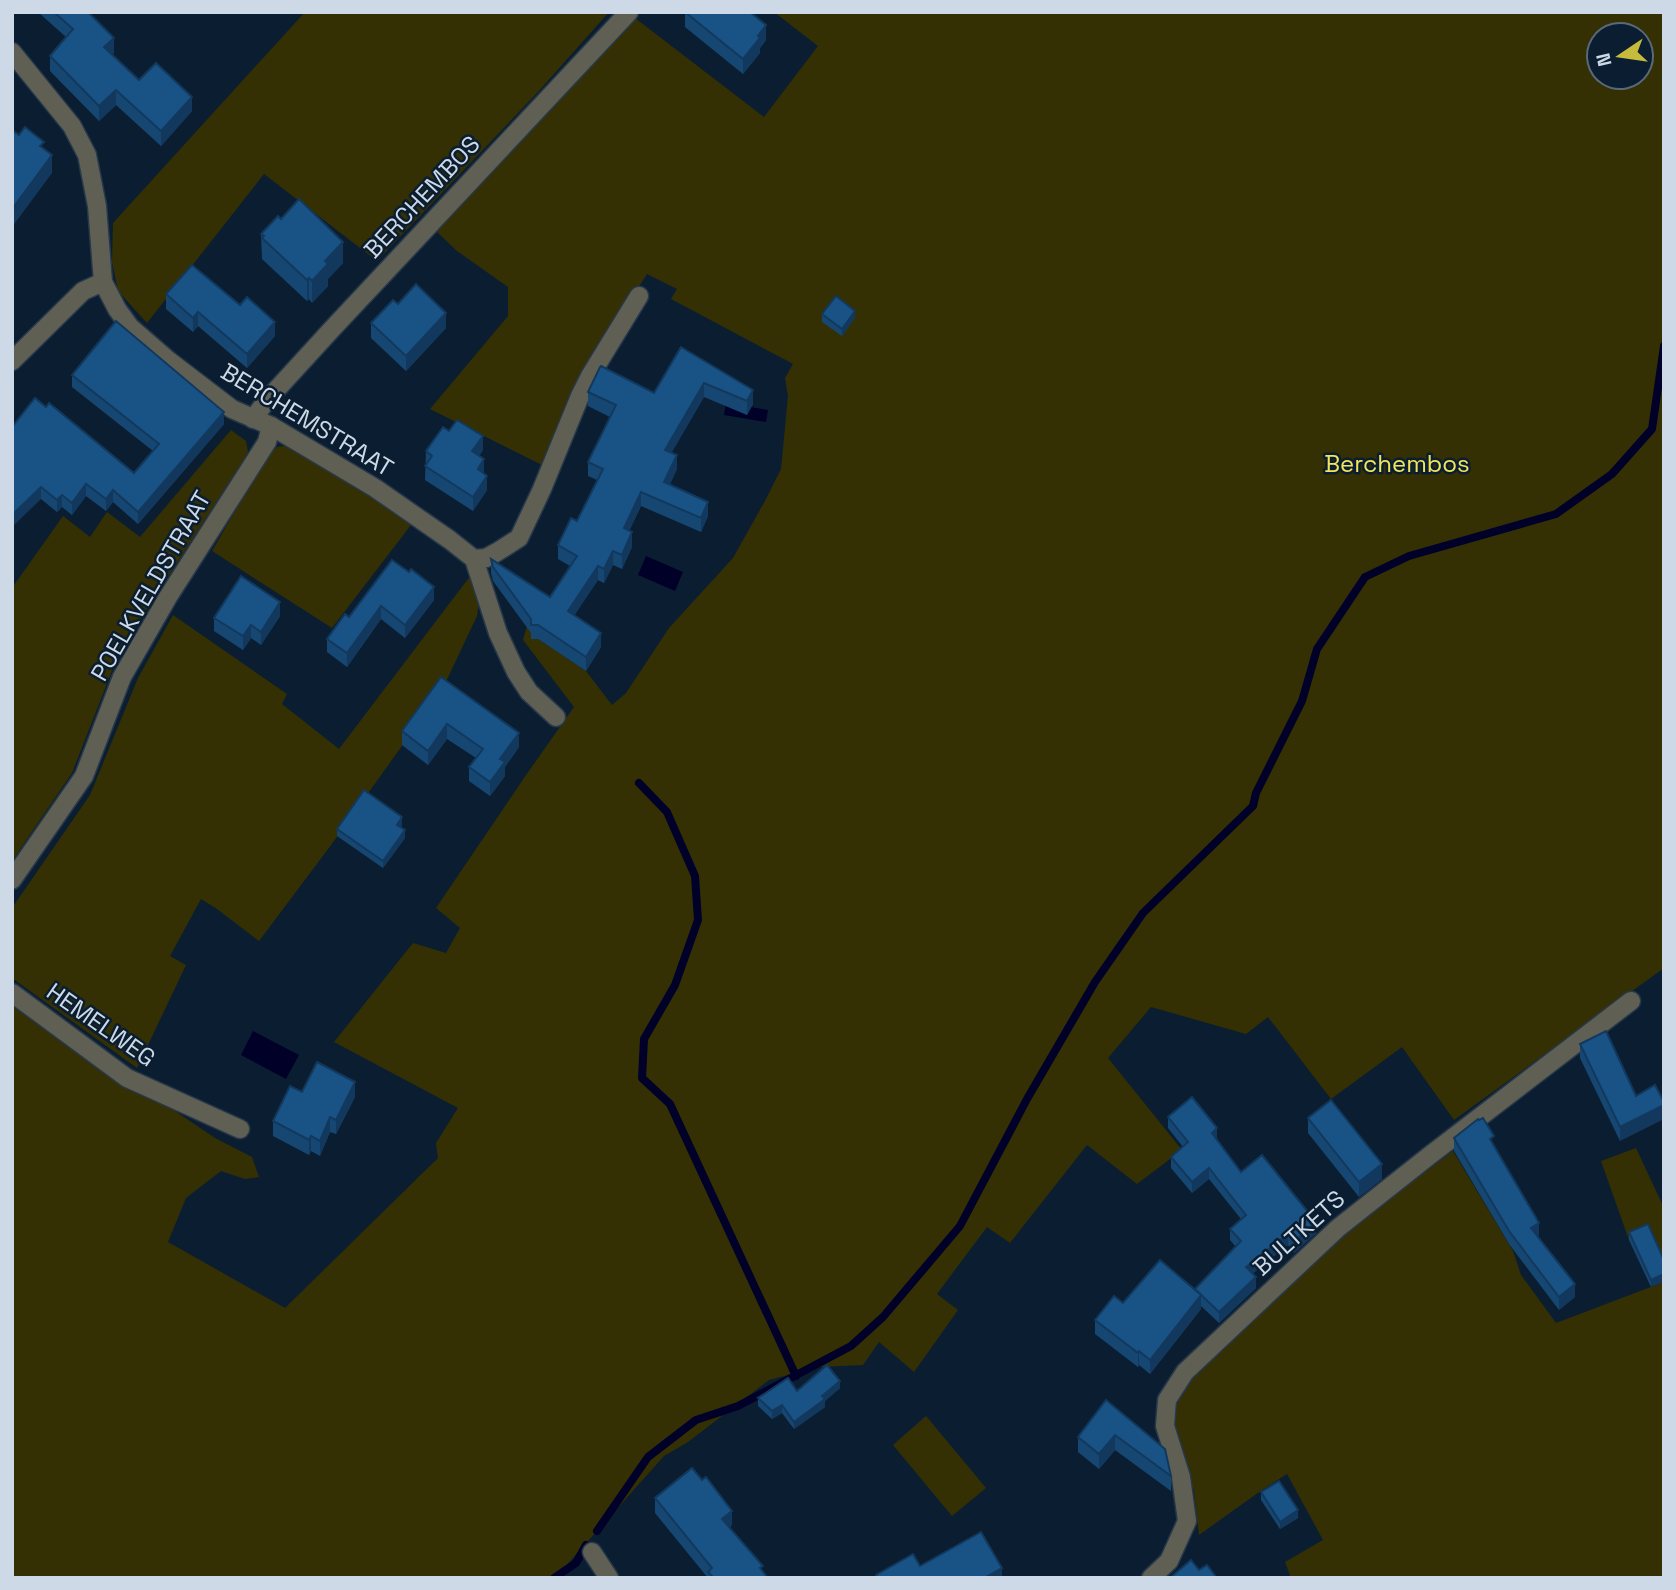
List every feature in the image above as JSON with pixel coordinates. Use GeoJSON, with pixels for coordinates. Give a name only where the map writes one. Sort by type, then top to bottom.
{"type":"FeatureCollection","features":[{"type":"Feature","properties":{"kind":"street","name":"BERCHEMBOS"},"geometry":{"type":"LineString","coordinates":[[253,418],[332,329],[629,12]]}},
{"type":"Feature","properties":{"kind":"street","name":"BERCHEMSTRAAT"},"geometry":{"type":"LineString","coordinates":[[12,52],[72,126],[87,155],[97,206],[103,282],[117,309],[131,327],[168,360],[232,409],[271,426],[376,488],[474,559]]}},
{"type":"Feature","properties":{"kind":"street"},"geometry":{"type":"LineString","coordinates":[[12,361],[83,291],[103,282]]}},
{"type":"Feature","properties":{"kind":"street"},"geometry":{"type":"LineString","coordinates":[[556,717],[529,692],[516,672],[498,633],[474,559],[486,558],[519,538],[580,396],[639,296]]}},
{"type":"Feature","properties":{"kind":"street","name":"POELKVELDSTRAAT"},"geometry":{"type":"LineString","coordinates":[[12,880],[84,776],[122,677],[168,597],[267,442],[271,426]]}},
{"type":"Feature","properties":{"kind":"street","name":"HEMELWEG"},"geometry":{"type":"LineString","coordinates":[[12,993],[127,1078],[240,1129]]}},
{"type":"Feature","properties":{"kind":"street","name":"BULTKETS"},"geometry":{"type":"LineString","coordinates":[[1151,1578],[1169,1561],[1187,1521],[1181,1477],[1165,1426],[1167,1400],[1185,1372],[1338,1228],[1632,1001]]}},
{"type":"Feature","properties":{"kind":"street"},"geometry":{"type":"LineString","coordinates":[[592,1552],[609,1578]]}},
{"type":"Feature","properties":{"kind":"green space"},"geometry":{"type":"Polygon","coordinates":[[[305,12],[609,12],[538,92],[377,261],[264,174],[147,323],[118,291],[112,262],[113,223],[305,12]]]}},
{"type":"Feature","properties":{"kind":"green space","name":"Berchembos"},"geometry":{"type":"Polygon","coordinates":[[[774,12],[1664,12],[1664,968],[1454,1120],[1402,1047],[1331,1099],[1268,1017],[1246,1034],[1151,1007],[1108,1058],[1182,1150],[1137,1184],[1087,1145],[1010,1243],[987,1227],[937,1294],[958,1310],[914,1372],[879,1342],[863,1365],[818,1367],[769,1380],[688,1442],[664,1456],[555,1578],[12,1578],[12,1001],[215,1138],[252,1157],[259,1177],[245,1179],[221,1171],[186,1198],[168,1242],[285,1308],[438,1158],[436,1143],[458,1108],[334,1042],[413,943],[446,953],[460,928],[436,908],[574,707],[523,640],[527,626],[538,639],[586,671],[612,705],[626,693],[669,628],[733,558],[766,499],[781,469],[788,396],[785,378],[793,364],[671,299],[677,289],[647,274],[603,343],[544,466],[430,409],[508,316],[508,287],[457,251],[436,231],[635,18],[764,117],[818,46],[774,12]]]}},
{"type":"Feature","properties":{"kind":"green space"},"geometry":{"type":"Polygon","coordinates":[[[231,430],[246,441],[248,452],[115,663],[72,773],[12,861],[12,588],[63,516],[90,537],[107,512],[140,537],[231,430]]]}},
{"type":"Feature","properties":{"kind":"green space"},"geometry":{"type":"Polygon","coordinates":[[[290,445],[414,521],[332,628],[212,551],[266,457],[277,447],[290,445]]]}},
{"type":"Feature","properties":{"kind":"green space"},"geometry":{"type":"Polygon","coordinates":[[[471,575],[479,603],[477,616],[442,690],[259,941],[201,899],[170,956],[186,965],[137,1068],[12,978],[12,908],[90,795],[138,678],[173,615],[287,694],[282,704],[339,749],[471,575]]]}},
{"type":"Feature","properties":{"kind":"green space"},"geometry":{"type":"Polygon","coordinates":[[[1636,1148],[1664,1208],[1664,1267],[1648,1232],[1629,1240],[1601,1161],[1636,1148]]]}},
{"type":"Feature","properties":{"kind":"green space"},"geometry":{"type":"Polygon","coordinates":[[[1453,1151],[1513,1251],[1521,1275],[1556,1323],[1664,1282],[1664,1578],[1291,1578],[1285,1562],[1323,1540],[1287,1474],[1199,1535],[1194,1491],[1175,1426],[1177,1404],[1188,1383],[1334,1241],[1453,1151]]]}},
{"type":"Feature","properties":{"kind":"green space"},"geometry":{"type":"Polygon","coordinates":[[[926,1416],[986,1488],[952,1516],[893,1445],[926,1416]]]}},
{"type":"Feature","properties":{"kind":"water"},"geometry":{"type":"Polygon","coordinates":[[[726,403],[768,410],[766,422],[724,415],[726,403]]]}},
{"type":"Feature","properties":{"kind":"water"},"geometry":{"type":"Polygon","coordinates":[[[646,556],[683,572],[675,591],[638,575],[646,556]]]}},
{"type":"Feature","properties":{"kind":"water"},"geometry":{"type":"Polygon","coordinates":[[[253,1031],[299,1055],[286,1079],[241,1055],[253,1031]]]}},
{"type":"Feature","properties":{"kind":"building"},"geometry":{"type":"Polygon","coordinates":[[[54,12],[88,12],[114,38],[104,47],[139,80],[156,63],[192,97],[161,131],[116,90],[99,106],[50,56],[73,29],[54,12]]]}},
{"type":"Feature","properties":{"kind":"building"},"geometry":{"type":"Polygon","coordinates":[[[685,12],[750,12],[766,25],[758,36],[760,38],[743,59],[685,12]]]}},
{"type":"Feature","properties":{"kind":"building"},"geometry":{"type":"Polygon","coordinates":[[[25,127],[44,142],[40,146],[52,155],[12,209],[12,130],[19,135],[25,127]]]}},
{"type":"Feature","properties":{"kind":"building"},"geometry":{"type":"Polygon","coordinates":[[[299,199],[343,242],[325,261],[328,264],[312,281],[309,278],[307,280],[262,238],[264,236],[261,234],[278,216],[281,219],[299,199]]]}},
{"type":"Feature","properties":{"kind":"building"},"geometry":{"type":"Polygon","coordinates":[[[192,265],[240,305],[247,297],[275,322],[247,354],[198,312],[193,318],[166,294],[192,265]]]}},
{"type":"Feature","properties":{"kind":"building"},"geometry":{"type":"Polygon","coordinates":[[[416,284],[446,313],[406,356],[371,323],[393,300],[398,304],[416,284]]]}},
{"type":"Feature","properties":{"kind":"building"},"geometry":{"type":"Polygon","coordinates":[[[836,296],[855,311],[842,329],[822,314],[836,296]]]}},
{"type":"Feature","properties":{"kind":"building"},"geometry":{"type":"Polygon","coordinates":[[[116,321],[224,412],[138,512],[113,490],[106,499],[86,484],[72,503],[62,495],[57,500],[41,487],[12,515],[12,427],[35,398],[46,407],[49,403],[134,473],[159,444],[72,375],[116,321]]]}},
{"type":"Feature","properties":{"kind":"building"},"geometry":{"type":"Polygon","coordinates":[[[681,347],[753,390],[747,401],[704,383],[665,450],[677,455],[664,482],[708,502],[701,518],[641,492],[624,528],[632,532],[622,555],[613,551],[604,569],[598,566],[568,611],[601,633],[586,657],[538,625],[531,625],[531,619],[493,567],[491,559],[550,597],[577,556],[558,545],[571,518],[577,521],[603,469],[588,462],[616,405],[588,392],[600,367],[654,393],[681,347]]]}},
{"type":"Feature","properties":{"kind":"building"},"geometry":{"type":"Polygon","coordinates":[[[457,420],[483,436],[472,451],[484,459],[478,469],[487,476],[473,497],[425,466],[432,456],[426,451],[443,427],[449,431],[457,420]]]}},
{"type":"Feature","properties":{"kind":"building"},"geometry":{"type":"Polygon","coordinates":[[[392,560],[409,572],[411,569],[434,587],[405,625],[381,606],[347,653],[327,639],[345,614],[349,617],[392,560]]]}},
{"type":"Feature","properties":{"kind":"building"},"geometry":{"type":"Polygon","coordinates":[[[241,576],[280,602],[261,632],[251,625],[243,636],[214,618],[241,576]]]}},
{"type":"Feature","properties":{"kind":"building"},"geometry":{"type":"Polygon","coordinates":[[[441,677],[519,733],[500,759],[505,762],[490,782],[469,767],[483,749],[447,724],[428,751],[402,731],[441,677]]]}},
{"type":"Feature","properties":{"kind":"building"},"geometry":{"type":"Polygon","coordinates":[[[364,790],[402,817],[397,825],[405,830],[383,861],[337,829],[364,790]]]}},
{"type":"Feature","properties":{"kind":"building"},"geometry":{"type":"Polygon","coordinates":[[[1606,1031],[1636,1096],[1655,1085],[1664,1102],[1664,1105],[1620,1127],[1580,1044],[1606,1031]]]}},
{"type":"Feature","properties":{"kind":"building"},"geometry":{"type":"Polygon","coordinates":[[[317,1062],[355,1082],[336,1120],[330,1117],[320,1141],[311,1136],[309,1140],[273,1121],[290,1086],[302,1092],[317,1062]]]}},
{"type":"Feature","properties":{"kind":"building"},"geometry":{"type":"Polygon","coordinates":[[[1192,1097],[1217,1128],[1212,1133],[1241,1172],[1262,1155],[1316,1222],[1294,1242],[1288,1234],[1246,1267],[1256,1277],[1219,1312],[1195,1289],[1241,1241],[1230,1229],[1246,1215],[1209,1168],[1192,1182],[1171,1157],[1188,1142],[1168,1117],[1192,1097]]]}},
{"type":"Feature","properties":{"kind":"building"},"geometry":{"type":"Polygon","coordinates":[[[1331,1100],[1382,1164],[1359,1182],[1308,1118],[1331,1100]]]}},
{"type":"Feature","properties":{"kind":"building"},"geometry":{"type":"Polygon","coordinates":[[[1483,1118],[1494,1136],[1490,1139],[1539,1223],[1531,1228],[1575,1284],[1559,1297],[1509,1231],[1454,1138],[1483,1118]]]}},
{"type":"Feature","properties":{"kind":"building"},"geometry":{"type":"Polygon","coordinates":[[[1648,1224],[1664,1260],[1664,1274],[1651,1280],[1629,1232],[1648,1224]]]}},
{"type":"Feature","properties":{"kind":"building"},"geometry":{"type":"Polygon","coordinates":[[[1160,1260],[1201,1295],[1150,1360],[1095,1320],[1114,1296],[1123,1303],[1160,1260]]]}},
{"type":"Feature","properties":{"kind":"building"},"geometry":{"type":"Polygon","coordinates":[[[827,1365],[840,1381],[822,1396],[825,1399],[794,1422],[782,1405],[772,1411],[758,1398],[788,1378],[797,1391],[827,1365]]]}},
{"type":"Feature","properties":{"kind":"building"},"geometry":{"type":"Polygon","coordinates":[[[1106,1400],[1165,1449],[1171,1476],[1115,1435],[1099,1454],[1078,1437],[1106,1400]]]}},
{"type":"Feature","properties":{"kind":"building"},"geometry":{"type":"Polygon","coordinates":[[[692,1468],[702,1480],[706,1477],[732,1511],[722,1519],[763,1566],[760,1568],[766,1578],[714,1578],[708,1572],[712,1568],[655,1498],[692,1468]]]}},
{"type":"Feature","properties":{"kind":"building"},"geometry":{"type":"Polygon","coordinates":[[[1279,1481],[1298,1510],[1280,1522],[1261,1492],[1279,1481]]]}},
{"type":"Feature","properties":{"kind":"building"},"geometry":{"type":"Polygon","coordinates":[[[981,1532],[1002,1568],[984,1578],[878,1578],[876,1575],[913,1554],[920,1566],[981,1532]]]}},
{"type":"Feature","properties":{"kind":"building"},"geometry":{"type":"Polygon","coordinates":[[[1191,1560],[1199,1570],[1207,1565],[1217,1578],[1170,1578],[1191,1560]]]}},
{"type":"Feature","properties":{"kind":"waterway"},"geometry":{"type":"LineString","coordinates":[[597,1531],[648,1457],[696,1420],[738,1406],[851,1346],[883,1317],[960,1226],[1027,1099],[1095,982],[1143,913],[1253,806],[1256,793],[1302,701],[1317,649],[1365,577],[1409,556],[1556,514],[1612,474],[1652,429],[1664,346]]}},
{"type":"Feature","properties":{"kind":"waterway"},"geometry":{"type":"LineString","coordinates":[[639,783],[667,812],[695,876],[698,920],[675,985],[644,1039],[642,1078],[670,1104],[796,1376]]}},
{"type":"Feature","properties":{"kind":"waterway"},"geometry":{"type":"LineString","coordinates":[[554,1578],[576,1563],[586,1545]]}}]}
